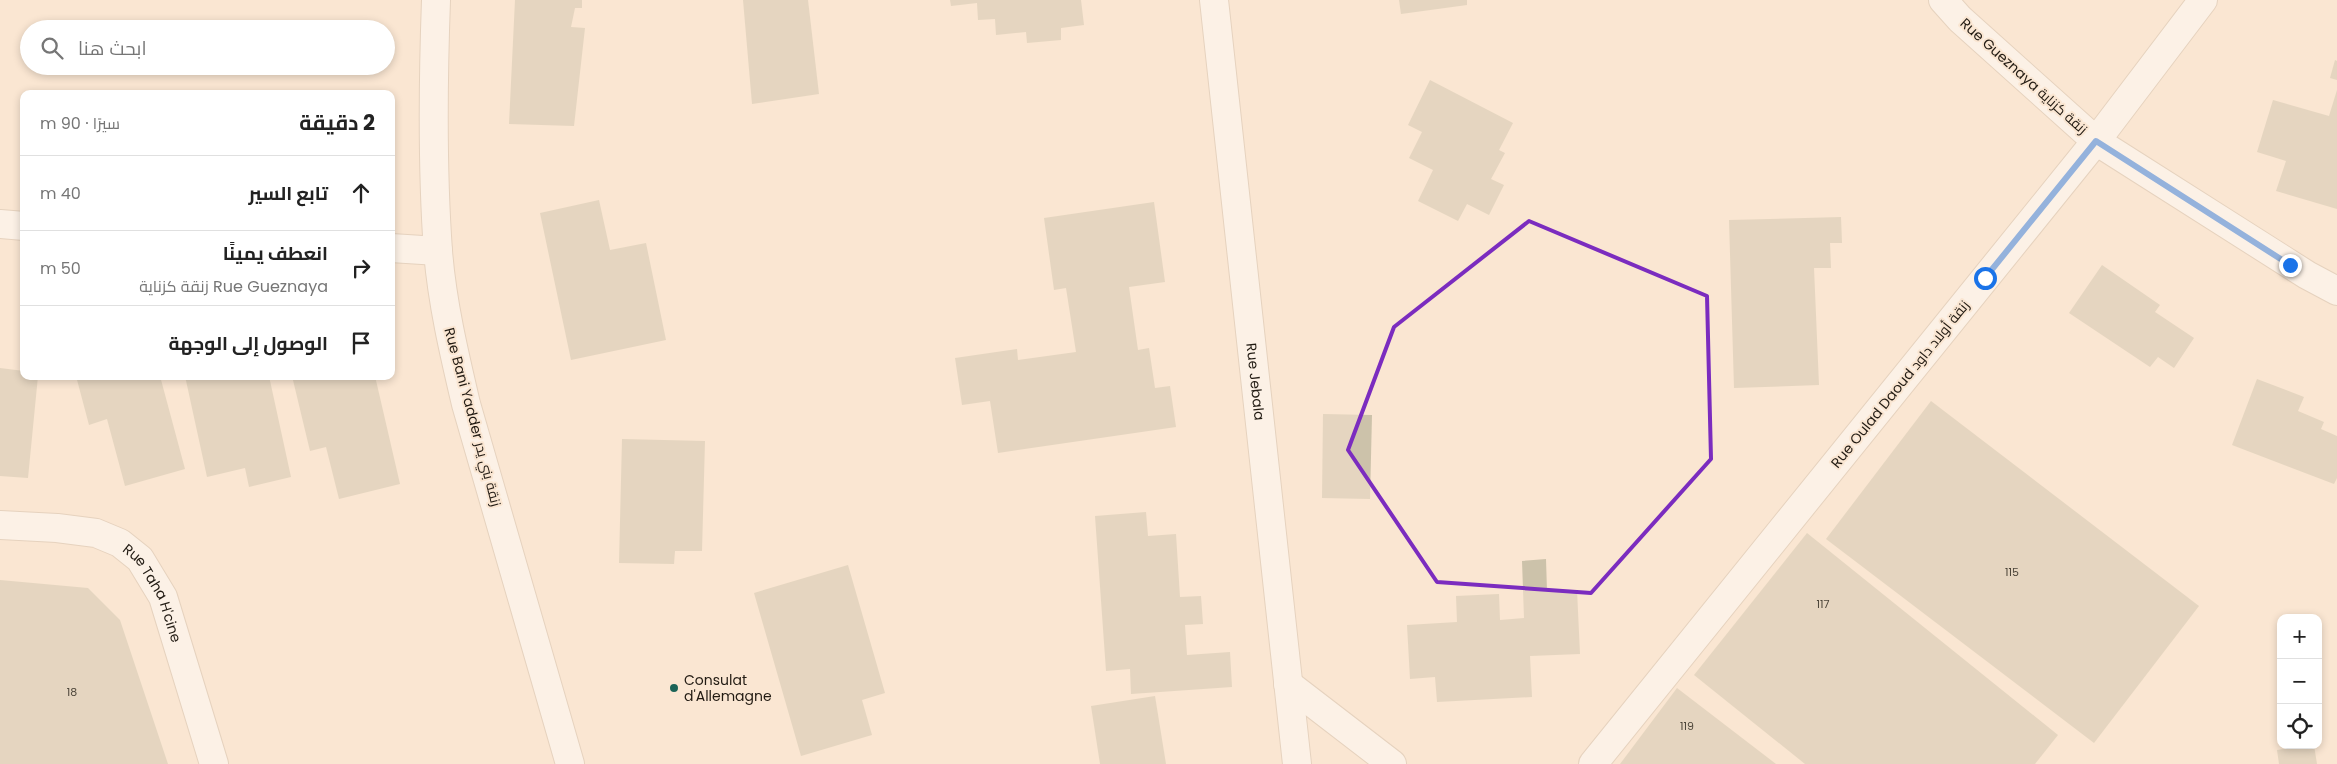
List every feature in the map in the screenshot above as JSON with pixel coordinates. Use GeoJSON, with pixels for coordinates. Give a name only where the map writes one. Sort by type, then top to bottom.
{"type":"FeatureCollection","features":[{"type":"Feature","properties":{"kind":"street","name":"Rue Bani Yadder زنقة بني يدر"},"geometry":{"type":"LineString","coordinates":[[436,0],[433,68],[438,251],[452,346],[466,404],[570,764]]}},
{"type":"Feature","properties":{"kind":"street","name":"Rue Jebala"},"geometry":{"type":"LineString","coordinates":[[1214,0],[1297,764]]}},
{"type":"Feature","properties":{"kind":"street","name":"Rue Gueznaya زنقة كزناية"},"geometry":{"type":"LineString","coordinates":[[1943,0],[1960,19],[2096,141],[2306,275],[2337,291]]}},
{"type":"Feature","properties":{"kind":"street","name":"Rue Oulad Daoud زنقة أولاد داود"},"geometry":{"type":"LineString","coordinates":[[1593,764],[2096,141],[2203,0]]}},
{"type":"Feature","properties":{"kind":"street"},"geometry":{"type":"LineString","coordinates":[[0,224],[20,226]]}},
{"type":"Feature","properties":{"kind":"street"},"geometry":{"type":"LineString","coordinates":[[395,248],[438,251]]}},
{"type":"Feature","properties":{"kind":"street","name":"Rue Taha H'cine"},"geometry":{"type":"LineString","coordinates":[[0,525],[57,528],[96,533],[120,542],[140,559],[163,598],[214,764]]}},
{"type":"Feature","properties":{"kind":"street"},"geometry":{"type":"LineString","coordinates":[[1288,684],[1392,764]]}},
{"type":"Feature","properties":{"kind":"highlighted area"},"geometry":{"type":"Polygon","coordinates":[[[1529,221],[1707,296],[1711,459],[1591,593],[1437,582],[1348,450],[1394,327],[1529,221]]]}},
{"type":"Feature","properties":{"kind":"building"},"geometry":{"type":"Polygon","coordinates":[[[515,0],[582,0],[582,8],[575,8],[571,27],[585,28],[574,126],[509,124],[515,0]]]}},
{"type":"Feature","properties":{"kind":"building"},"geometry":{"type":"Polygon","coordinates":[[[743,0],[808,0],[819,94],[752,104],[743,0]]]}},
{"type":"Feature","properties":{"kind":"building"},"geometry":{"type":"Polygon","coordinates":[[[950,0],[1081,0],[1084,25],[1061,28],[1061,40],[1027,43],[1026,32],[996,35],[995,19],[978,20],[977,3],[951,6],[950,0]]]}},
{"type":"Feature","properties":{"kind":"building"},"geometry":{"type":"Polygon","coordinates":[[[1399,0],[1467,0],[1467,5],[1401,14],[1399,0]]]}},
{"type":"Feature","properties":{"kind":"building"},"geometry":{"type":"Polygon","coordinates":[[[2335,60],[2337,61],[2337,80],[2330,78],[2335,60]]]}},
{"type":"Feature","properties":{"kind":"building"},"geometry":{"type":"Polygon","coordinates":[[[1430,80],[1513,123],[1499,150],[1505,153],[1491,179],[1504,185],[1489,215],[1467,204],[1458,221],[1418,201],[1433,170],[1409,158],[1422,132],[1408,125],[1430,80]]]}},
{"type":"Feature","properties":{"kind":"building"},"geometry":{"type":"Polygon","coordinates":[[[2337,90],[2337,209],[2276,191],[2286,161],[2257,152],[2273,100],[2329,116],[2337,90]]]}},
{"type":"Feature","properties":{"kind":"building"},"geometry":{"type":"Polygon","coordinates":[[[599,200],[610,250],[646,243],[666,340],[571,360],[540,213],[599,200]]]}},
{"type":"Feature","properties":{"kind":"building"},"geometry":{"type":"Polygon","coordinates":[[[1154,202],[1165,282],[1129,287],[1138,350],[1149,348],[1155,388],[1170,386],[1176,427],[998,453],[990,401],[962,405],[955,358],[1017,349],[1018,360],[1076,352],[1066,288],[1054,290],[1044,218],[1154,202]]]}},
{"type":"Feature","properties":{"kind":"building"},"geometry":{"type":"Polygon","coordinates":[[[1841,217],[1842,243],[1830,243],[1831,268],[1814,268],[1819,385],[1734,388],[1729,220],[1841,217]]]}},
{"type":"Feature","properties":{"kind":"building"},"geometry":{"type":"Polygon","coordinates":[[[2102,265],[2160,305],[2155,312],[2194,338],[2174,368],[2158,357],[2150,367],[2069,313],[2102,265]]]}},
{"type":"Feature","properties":{"kind":"building"},"geometry":{"type":"Polygon","coordinates":[[[0,368],[20,370],[20,380],[38,380],[28,478],[0,476],[0,368]]]}},
{"type":"Feature","properties":{"kind":"building"},"geometry":{"type":"Polygon","coordinates":[[[2257,379],[2304,397],[2298,411],[2324,422],[2321,429],[2337,436],[2337,478],[2334,484],[2232,445],[2257,379]]]}},
{"type":"Feature","properties":{"kind":"building"},"geometry":{"type":"Polygon","coordinates":[[[77,380],[161,380],[185,469],[125,486],[107,419],[89,425],[77,380]]]}},
{"type":"Feature","properties":{"kind":"building"},"geometry":{"type":"Polygon","coordinates":[[[186,380],[270,380],[291,477],[249,487],[245,468],[207,477],[186,380]]]}},
{"type":"Feature","properties":{"kind":"building"},"geometry":{"type":"Polygon","coordinates":[[[293,380],[376,380],[400,484],[339,499],[326,447],[310,451],[293,380]]]}},
{"type":"Feature","properties":{"kind":"building"},"geometry":{"type":"Polygon","coordinates":[[[1931,401],[2199,606],[2094,743],[1826,539],[1931,401]]]}},
{"type":"Feature","properties":{"kind":"building"},"geometry":{"type":"Polygon","coordinates":[[[1323,414],[1372,415],[1370,499],[1322,498],[1323,414]]]}},
{"type":"Feature","properties":{"kind":"building"},"geometry":{"type":"Polygon","coordinates":[[[622,439],[705,441],[702,551],[675,551],[674,564],[619,563],[622,439]]]}},
{"type":"Feature","properties":{"kind":"building"},"geometry":{"type":"Polygon","coordinates":[[[1146,512],[1148,536],[1176,534],[1180,597],[1201,596],[1203,624],[1185,625],[1187,655],[1230,652],[1232,687],[1131,694],[1130,669],[1106,671],[1095,516],[1146,512]]]}},
{"type":"Feature","properties":{"kind":"building"},"geometry":{"type":"Polygon","coordinates":[[[1807,533],[2058,735],[2035,764],[1805,764],[1694,675],[1807,533]]]}},
{"type":"Feature","properties":{"kind":"building"},"geometry":{"type":"Polygon","coordinates":[[[1546,559],[1547,591],[1577,590],[1580,654],[1530,656],[1532,697],[1437,702],[1435,677],[1410,679],[1407,625],[1457,622],[1456,596],[1499,594],[1500,620],[1524,618],[1522,561],[1546,559]]]}},
{"type":"Feature","properties":{"kind":"building"},"geometry":{"type":"Polygon","coordinates":[[[848,565],[885,693],[862,700],[872,735],[801,756],[754,593],[848,565]]]}},
{"type":"Feature","properties":{"kind":"building"},"geometry":{"type":"Polygon","coordinates":[[[0,580],[88,588],[120,620],[168,764],[0,764],[0,580]]]}},
{"type":"Feature","properties":{"kind":"building"},"geometry":{"type":"Polygon","coordinates":[[[1677,688],[1776,764],[1620,764],[1677,688]]]}},
{"type":"Feature","properties":{"kind":"building"},"geometry":{"type":"Polygon","coordinates":[[[1155,696],[1166,764],[1100,764],[1091,706],[1155,696]]]}},
{"type":"Feature","properties":{"kind":"building"},"geometry":{"type":"Polygon","coordinates":[[[2315,749],[2317,764],[2279,764],[2277,750],[2315,749]]]}},
{"type":"Feature","properties":{"kind":"place","name":"Consulat d'Allemagne"},"geometry":{"type":"Point","coordinates":[674,688]}},
{"type":"Feature","properties":{"kind":"route"},"geometry":{"type":"LineString","coordinates":[[1985,278],[2096,141],[2290,265]]}}]}
